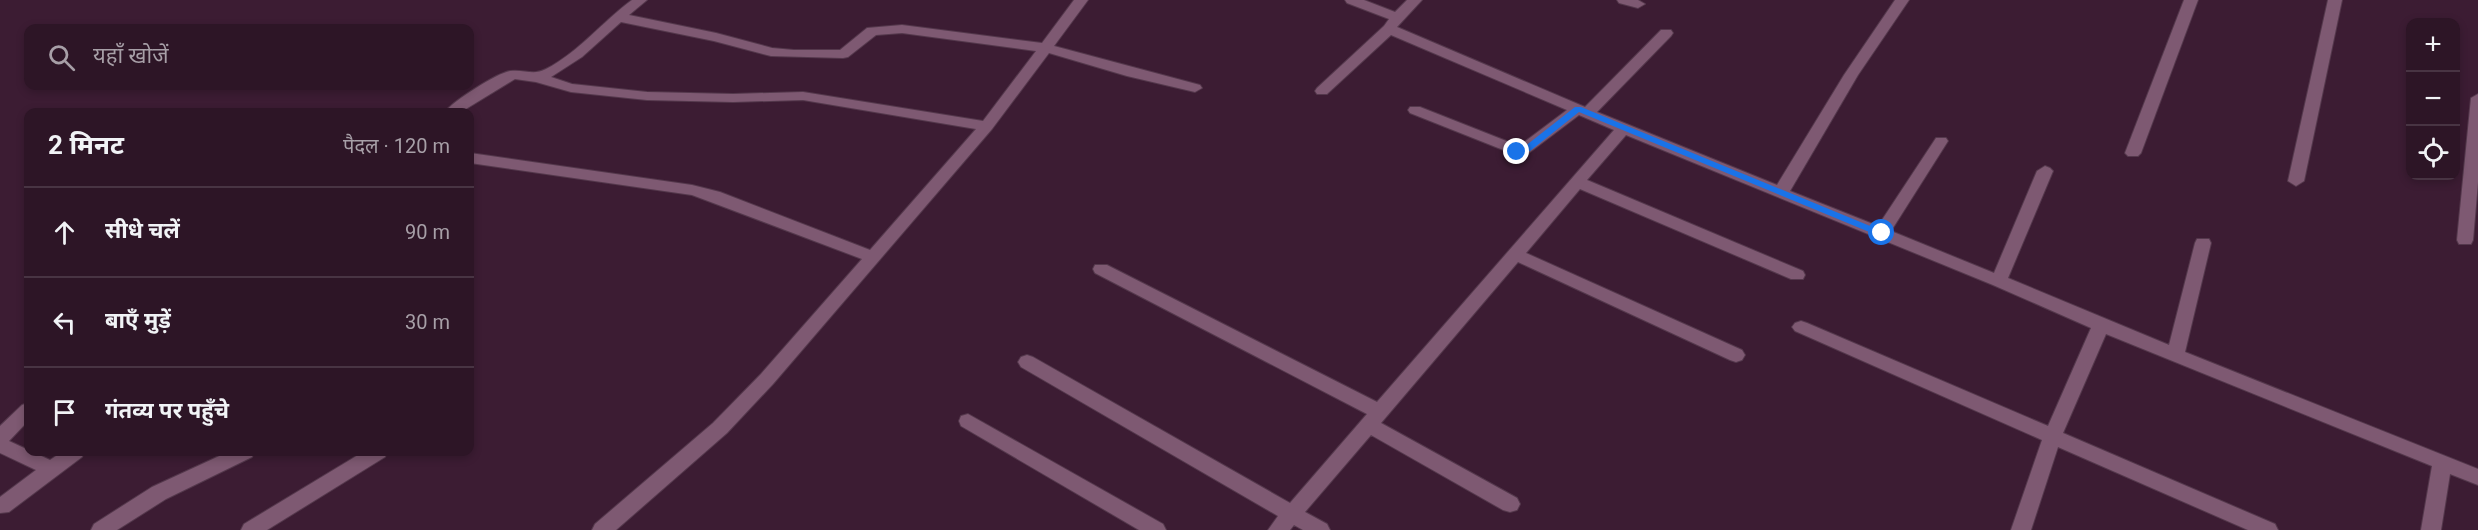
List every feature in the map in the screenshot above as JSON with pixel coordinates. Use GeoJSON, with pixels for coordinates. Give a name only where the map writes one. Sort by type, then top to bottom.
{"type":"FeatureCollection","features":[{"type":"Feature","properties":{"kind":"street"},"geometry":{"type":"LineString","coordinates":[[537,78],[585,47],[617,16],[639,0]]}},
{"type":"Feature","properties":{"kind":"street"},"geometry":{"type":"LineString","coordinates":[[602,530],[720,428],[767,379],[987,126],[1081,0]]}},
{"type":"Feature","properties":{"kind":"street"},"geometry":{"type":"LineString","coordinates":[[1352,0],[1393,23],[1623,129],[2478,477]]}},
{"type":"Feature","properties":{"kind":"street"},"geometry":{"type":"LineString","coordinates":[[1322,91],[1415,0]]}},
{"type":"Feature","properties":{"kind":"street"},"geometry":{"type":"LineString","coordinates":[[1624,0],[1638,4]]}},
{"type":"Feature","properties":{"kind":"street"},"geometry":{"type":"LineString","coordinates":[[1781,192],[1851,75],[1902,0]]}},
{"type":"Feature","properties":{"kind":"street"},"geometry":{"type":"LineString","coordinates":[[2133,153],[2191,0]]}},
{"type":"Feature","properties":{"kind":"street"},"geometry":{"type":"LineString","coordinates":[[2296,181],[2335,0]]}},
{"type":"Feature","properties":{"kind":"street"},"geometry":{"type":"LineString","coordinates":[[617,16],[716,37],[771,52],[794,54],[843,54],[852,49],[866,34],[890,28],[1046,48],[1123,71],[1195,88]]}},
{"type":"Feature","properties":{"kind":"street"},"geometry":{"type":"LineString","coordinates":[[1415,110],[1521,152],[1583,111],[1666,33]]}},
{"type":"Feature","properties":{"kind":"street"},"geometry":{"type":"LineString","coordinates":[[458,108],[513,74],[571,88],[647,96],[733,98],[803,96],[987,126]]}},
{"type":"Feature","properties":{"kind":"street"},"geometry":{"type":"LineString","coordinates":[[2464,240],[2478,98]]}},
{"type":"Feature","properties":{"kind":"street"},"geometry":{"type":"LineString","coordinates":[[1278,530],[1623,129]]}},
{"type":"Feature","properties":{"kind":"street"},"geometry":{"type":"LineString","coordinates":[[1882,233],[1941,141]]}},
{"type":"Feature","properties":{"kind":"street"},"geometry":{"type":"LineString","coordinates":[[474,159],[692,190],[714,196],[874,258]]}},
{"type":"Feature","properties":{"kind":"street"},"geometry":{"type":"LineString","coordinates":[[1999,281],[2045,171]]}},
{"type":"Feature","properties":{"kind":"street"},"geometry":{"type":"LineString","coordinates":[[1577,182],[1797,275]]}},
{"type":"Feature","properties":{"kind":"street"},"geometry":{"type":"LineString","coordinates":[[2175,355],[2203,243]]}},
{"type":"Feature","properties":{"kind":"street"},"geometry":{"type":"LineString","coordinates":[[1514,254],[1736,355]]}},
{"type":"Feature","properties":{"kind":"street"},"geometry":{"type":"LineString","coordinates":[[1101,269],[1374,419],[1510,504]]}},
{"type":"Feature","properties":{"kind":"street"},"geometry":{"type":"LineString","coordinates":[[2021,530],[2052,438],[2101,325]]}},
{"type":"Feature","properties":{"kind":"street"},"geometry":{"type":"LineString","coordinates":[[1801,327],[2268,530]]}},
{"type":"Feature","properties":{"kind":"street"},"geometry":{"type":"LineString","coordinates":[[1027,362],[1320,530]]}},
{"type":"Feature","properties":{"kind":"street"},"geometry":{"type":"LineString","coordinates":[[0,438],[24,414]]}},
{"type":"Feature","properties":{"kind":"street"},"geometry":{"type":"LineString","coordinates":[[968,421],[1156,530]]}},
{"type":"Feature","properties":{"kind":"street"},"geometry":{"type":"LineString","coordinates":[[0,445],[51,470]]}},
{"type":"Feature","properties":{"kind":"street"},"geometry":{"type":"LineString","coordinates":[[2,506],[70,456]]}},
{"type":"Feature","properties":{"kind":"street"},"geometry":{"type":"LineString","coordinates":[[101,530],[159,493],[237,456]]}},
{"type":"Feature","properties":{"kind":"street"},"geometry":{"type":"LineString","coordinates":[[251,530],[371,456]]}},
{"type":"Feature","properties":{"kind":"street"},"geometry":{"type":"LineString","coordinates":[[2431,530],[2442,462]]}},
{"type":"Feature","properties":{"kind":"route"},"geometry":{"type":"LineString","coordinates":[[1517,152],[1527,149],[1578,109],[1882,233]]}}]}
